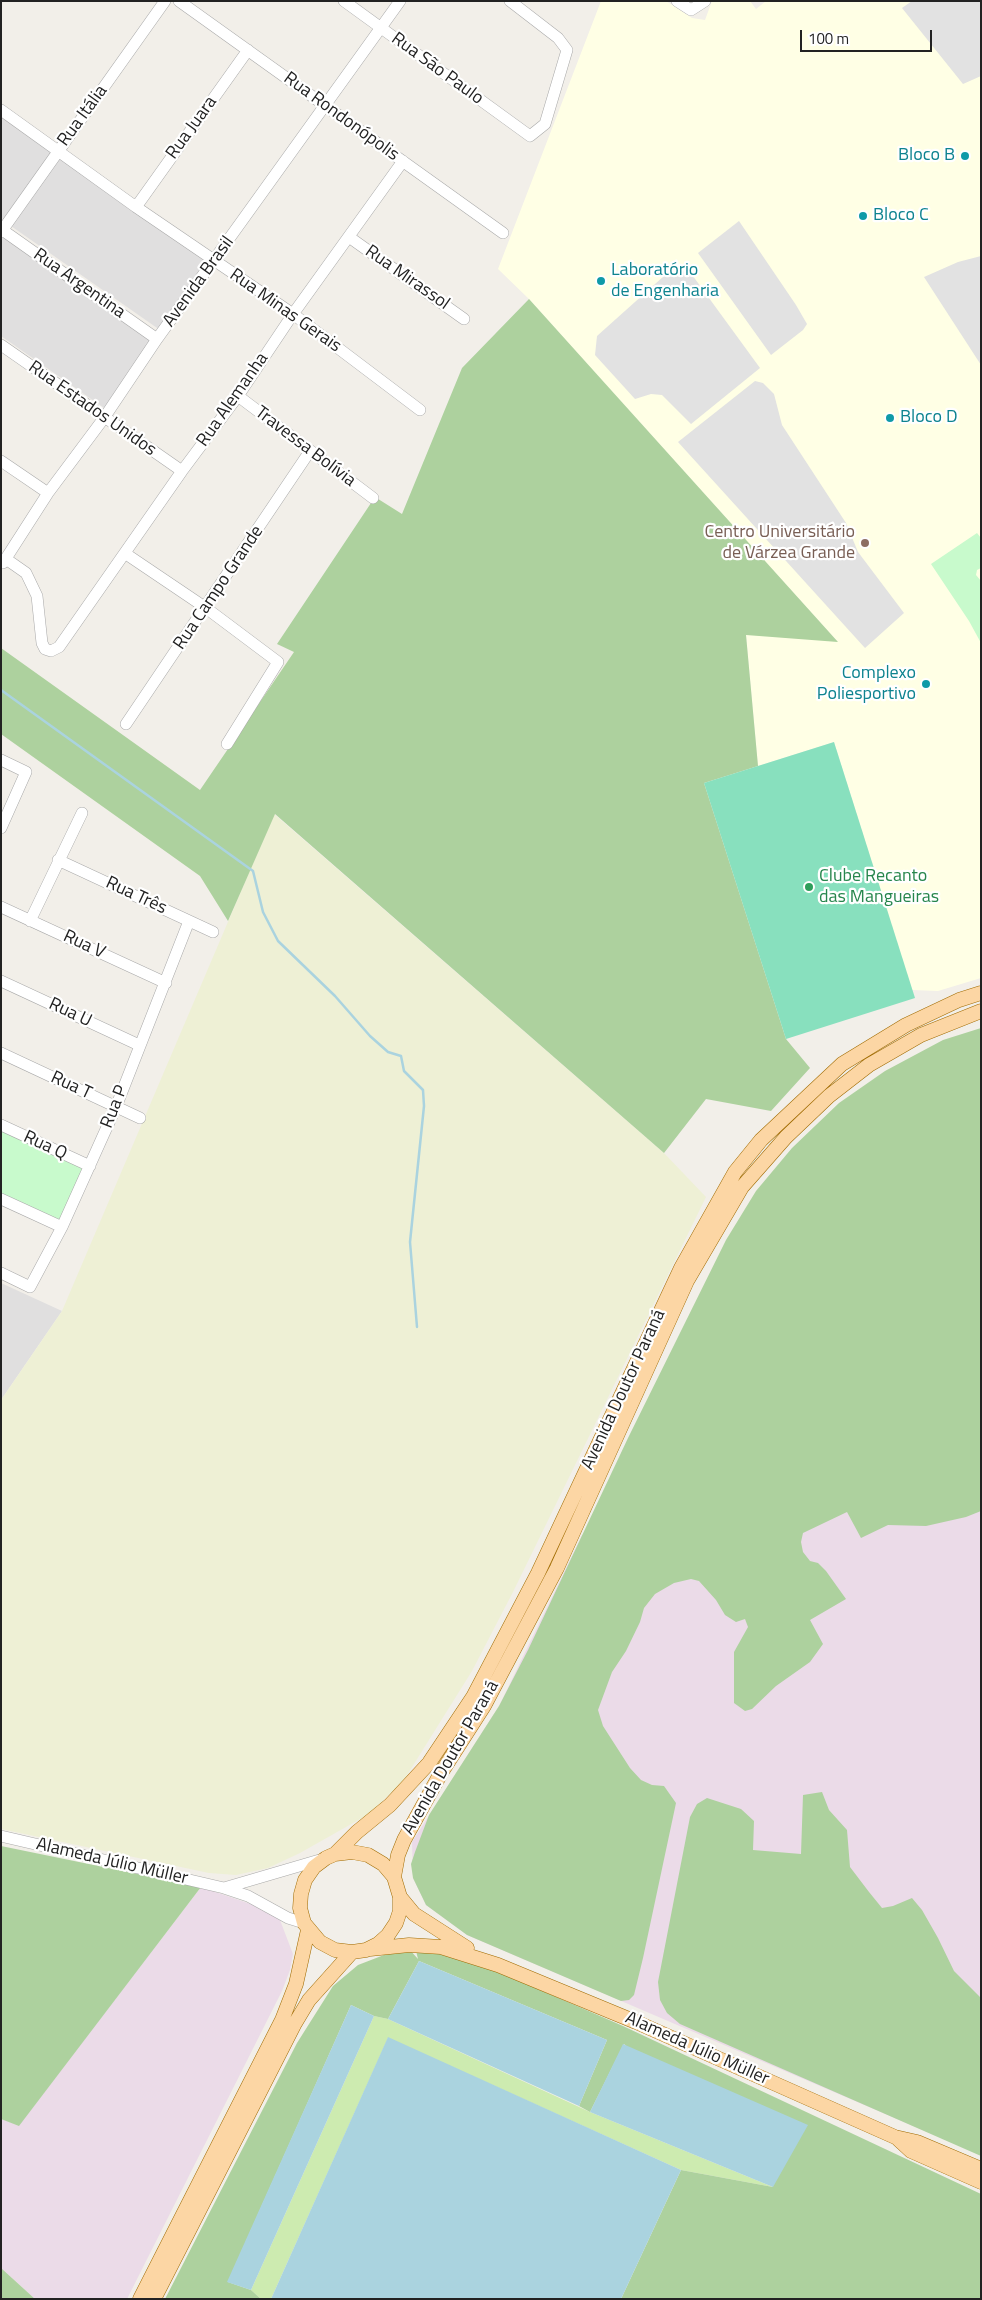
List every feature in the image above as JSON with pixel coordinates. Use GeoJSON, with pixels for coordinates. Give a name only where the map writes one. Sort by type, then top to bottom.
{"type":"FeatureCollection","features":[{"type":"Feature","properties":{"kind":"main road","name":"Avenida Doutor Paraná"},"geometry":{"type":"LineString","coordinates":[[330,1856],[390,1805],[429,1763],[473,1697],[538,1573],[681,1268],[735,1172],[761,1140],[842,1064],[906,1024],[959,1000],[981,993]]}},
{"type":"Feature","properties":{"kind":"main road","name":"Avenida Doutor Paraná"},"geometry":{"type":"LineString","coordinates":[[394,1877],[398,1855],[404,1840],[441,1773],[484,1706],[557,1568],[687,1281],[742,1187],[786,1137],[828,1096],[869,1065],[921,1035],[981,1012]]}},
{"type":"Feature","properties":{"kind":"main road"},"geometry":{"type":"LineString","coordinates":[[352,1852],[368,1855],[383,1864],[394,1877],[400,1897],[400,1911],[392,1929],[378,1944],[366,1950],[352,1952],[335,1950],[320,1942],[306,1926],[300,1908],[303,1886],[314,1867],[330,1856],[352,1852]]}},
{"type":"Feature","properties":{"kind":"main road","name":"Alameda Júlio Müller"},"geometry":{"type":"LineString","coordinates":[[400,1897],[414,1914],[449,1939],[498,1965]]}},
{"type":"Feature","properties":{"kind":"main road"},"geometry":{"type":"LineString","coordinates":[[140,2299],[282,2020],[296,1984],[306,1926]]}},
{"type":"Feature","properties":{"kind":"main road","name":"Alameda Júlio Müller"},"geometry":{"type":"LineString","coordinates":[[366,1950],[409,1945],[441,1947],[498,1965],[636,2022],[895,2137],[917,2142],[981,2169]]}},
{"type":"Feature","properties":{"kind":"main road"},"geometry":{"type":"LineString","coordinates":[[154,2299],[294,2025],[309,2000],[352,1952]]}},
{"type":"Feature","properties":{"kind":"main road","name":"Alameda Júlio Müller"},"geometry":{"type":"LineString","coordinates":[[895,2137],[911,2151],[981,2182]]}},
{"type":"Feature","properties":{"kind":"street","name":"Rua Itália"},"geometry":{"type":"LineString","coordinates":[[2,230],[165,1]]}},
{"type":"Feature","properties":{"kind":"street","name":"Rua Rondonópolis"},"geometry":{"type":"LineString","coordinates":[[179,1],[503,233]]}},
{"type":"Feature","properties":{"kind":"street","name":"Rua São Paulo"},"geometry":{"type":"LineString","coordinates":[[344,1],[380,29],[530,136],[545,124],[567,50],[558,38],[510,1]]}},
{"type":"Feature","properties":{"kind":"street","name":"Avenida Brasil"},"geometry":{"type":"LineString","coordinates":[[3,562],[48,493],[104,418],[158,339],[400,1]]}},
{"type":"Feature","properties":{"kind":"street"},"geometry":{"type":"LineString","coordinates":[[677,1],[691,10],[705,1]]}},
{"type":"Feature","properties":{"kind":"street","name":"Rua Juara"},"geometry":{"type":"LineString","coordinates":[[136,207],[248,50]]}},
{"type":"Feature","properties":{"kind":"street","name":"Rua Minas Gerais"},"geometry":{"type":"LineString","coordinates":[[1,110],[136,207],[292,314],[420,410]]}},
{"type":"Feature","properties":{"kind":"street","name":"Rua Alemanha"},"geometry":{"type":"LineString","coordinates":[[3,562],[26,573],[38,596],[42,643],[45,649],[51,651],[59,647],[126,554],[182,471],[238,396],[292,314],[403,161]]}},
{"type":"Feature","properties":{"kind":"street","name":"Rua Argentina"},"geometry":{"type":"LineString","coordinates":[[2,230],[158,339]]}},
{"type":"Feature","properties":{"kind":"street","name":"Rua Mirassol"},"geometry":{"type":"LineString","coordinates":[[349,237],[464,319]]}},
{"type":"Feature","properties":{"kind":"street","name":"Rua Estados Unidos"},"geometry":{"type":"LineString","coordinates":[[1,345],[182,471]]}},
{"type":"Feature","properties":{"kind":"street","name":"Travessa Bolívia"},"geometry":{"type":"LineString","coordinates":[[238,396],[373,498]]}},
{"type":"Feature","properties":{"kind":"street","name":"Rua Campo Grande"},"geometry":{"type":"LineString","coordinates":[[126,724],[206,608],[310,451]]}},
{"type":"Feature","properties":{"kind":"street"},"geometry":{"type":"LineString","coordinates":[[1,461],[48,493]]}},
{"type":"Feature","properties":{"kind":"street"},"geometry":{"type":"LineString","coordinates":[[126,554],[206,608],[278,662],[227,744]]}},
{"type":"Feature","properties":{"kind":"street"},"geometry":{"type":"LineString","coordinates":[[1,760],[26,772],[1,828]]}},
{"type":"Feature","properties":{"kind":"street"},"geometry":{"type":"LineString","coordinates":[[30,921],[82,813]]}},
{"type":"Feature","properties":{"kind":"street","name":"Rua Três"},"geometry":{"type":"LineString","coordinates":[[58,860],[214,932]]}},
{"type":"Feature","properties":{"kind":"street","name":"Rua V"},"geometry":{"type":"LineString","coordinates":[[1,907],[166,983]]}},
{"type":"Feature","properties":{"kind":"street","name":"Rua P"},"geometry":{"type":"LineString","coordinates":[[1,1273],[30,1287],[62,1227],[116,1107],[189,922]]}},
{"type":"Feature","properties":{"kind":"street","name":"Rua U"},"geometry":{"type":"LineString","coordinates":[[1,981],[139,1045]]}},
{"type":"Feature","properties":{"kind":"street","name":"Rua T"},"geometry":{"type":"LineString","coordinates":[[1,1053],[140,1118]]}},
{"type":"Feature","properties":{"kind":"street","name":"Rua Q"},"geometry":{"type":"LineString","coordinates":[[1,1125],[90,1166]]}},
{"type":"Feature","properties":{"kind":"street"},"geometry":{"type":"LineString","coordinates":[[1,1199],[62,1227]]}},
{"type":"Feature","properties":{"kind":"street","name":"Alameda Júlio Müller"},"geometry":{"type":"LineString","coordinates":[[1,1836],[224,1888],[248,1896],[306,1926]]}},
{"type":"Feature","properties":{"kind":"street","name":"Alameda Júlio Müller"},"geometry":{"type":"LineString","coordinates":[[224,1888],[330,1856]]}},
{"type":"Feature","properties":{"kind":"shaded area","name":"Centro Universitário de Várzea Grande"},"geometry":{"type":"Polygon","coordinates":[[[601,1],[666,1],[692,18],[705,20],[712,1],[750,1],[756,9],[766,1],[981,1],[981,978],[938,991],[912,990],[834,742],[758,766],[746,634],[837,641],[529,299],[498,269],[601,1]]]}},
{"type":"Feature","properties":{"kind":"shaded area"},"geometry":{"type":"Polygon","coordinates":[[[912,1],[981,1],[981,76],[963,84],[902,8],[912,1]]]}},
{"type":"Feature","properties":{"kind":"shaded area"},"geometry":{"type":"Polygon","coordinates":[[[1,115],[53,151],[3,219],[1,218],[1,115]]]}},
{"type":"Feature","properties":{"kind":"shaded area"},"geometry":{"type":"Polygon","coordinates":[[[60,158],[209,262],[160,330],[11,226],[60,158]]]}},
{"type":"Feature","properties":{"kind":"shaded area"},"geometry":{"type":"Polygon","coordinates":[[[739,221],[807,324],[803,330],[771,355],[698,253],[739,221]]]}},
{"type":"Feature","properties":{"kind":"shaded area"},"geometry":{"type":"Polygon","coordinates":[[[4,236],[153,340],[104,408],[1,336],[1,239],[4,236]]]}},
{"type":"Feature","properties":{"kind":"shaded area"},"geometry":{"type":"Polygon","coordinates":[[[981,256],[981,365],[924,277],[958,262],[981,256]]]}},
{"type":"Feature","properties":{"kind":"shaded area"},"geometry":{"type":"Polygon","coordinates":[[[682,271],[690,272],[760,368],[691,424],[662,395],[651,394],[635,399],[595,355],[597,336],[664,276],[682,271]]]}},
{"type":"Feature","properties":{"kind":"shaded area"},"geometry":{"type":"Polygon","coordinates":[[[755,381],[763,383],[774,394],[782,425],[846,523],[858,552],[904,613],[865,648],[678,442],[755,381]]]}},
{"type":"Feature","properties":{"kind":"shaded area"},"geometry":{"type":"Polygon","coordinates":[[[274,814],[664,1153],[706,1197],[513,1592],[472,1671],[404,1780],[369,1814],[300,1853],[268,1868],[236,1875],[209,1873],[1,1829],[1,1400],[62,1311],[274,814]]]}},
{"type":"Feature","properties":{"kind":"shaded area"},"geometry":{"type":"Polygon","coordinates":[[[1,1283],[62,1311],[1,1400],[1,1283]]]}},
{"type":"Feature","properties":{"kind":"shaded area"},"geometry":{"type":"Polygon","coordinates":[[[981,1448],[981,2155],[467,1935],[426,1905],[413,1878],[412,1842],[499,1706],[582,1535],[981,1448]]]}},
{"type":"Feature","properties":{"kind":"shaded area"},"geometry":{"type":"Polygon","coordinates":[[[201,1887],[268,1910],[280,1920],[293,1954],[290,1970],[282,1991],[127,2299],[35,2299],[1,2268],[1,2119],[19,2125],[201,1887]]]}},
{"type":"Feature","properties":{"kind":"green space"},"geometry":{"type":"Polygon","coordinates":[[[529,299],[838,642],[746,635],[758,766],[704,783],[786,1039],[810,1068],[771,1111],[706,1099],[664,1153],[275,814],[228,921],[200,876],[1,734],[1,648],[200,790],[294,652],[277,644],[375,497],[402,514],[462,368],[529,299]]]}},
{"type":"Feature","properties":{"kind":"green space"},"geometry":{"type":"Polygon","coordinates":[[[977,533],[981,538],[981,568],[977,570],[976,575],[981,581],[981,643],[969,621],[931,564],[977,533]]]}},
{"type":"Feature","properties":{"kind":"green space","name":"Clube Recanto das Mangueiras"},"geometry":{"type":"Polygon","coordinates":[[[834,742],[915,998],[786,1039],[704,783],[834,742]]]}},
{"type":"Feature","properties":{"kind":"green space"},"geometry":{"type":"Polygon","coordinates":[[[981,1028],[981,1511],[966,1517],[926,1526],[888,1525],[861,1538],[847,1512],[803,1533],[801,1542],[803,1552],[810,1561],[818,1563],[826,1571],[846,1599],[810,1620],[823,1644],[810,1662],[776,1686],[752,1709],[745,1711],[734,1703],[734,1652],[748,1627],[745,1619],[736,1622],[725,1615],[716,1600],[699,1581],[691,1579],[674,1583],[655,1594],[644,1608],[640,1622],[626,1651],[612,1672],[598,1710],[603,1726],[630,1768],[641,1780],[652,1785],[664,1786],[676,1803],[643,1958],[634,1995],[629,2000],[621,2001],[467,1935],[426,1905],[413,1878],[411,1864],[415,1852],[429,1815],[499,1706],[528,1650],[628,1438],[726,1240],[756,1191],[792,1148],[839,1103],[885,1071],[943,1040],[981,1028]]]}},
{"type":"Feature","properties":{"kind":"green space"},"geometry":{"type":"Polygon","coordinates":[[[1,1128],[87,1168],[62,1221],[1,1193],[1,1128]]]}},
{"type":"Feature","properties":{"kind":"green space"},"geometry":{"type":"Polygon","coordinates":[[[822,1792],[829,1810],[847,1830],[850,1867],[869,1892],[882,1908],[893,1906],[912,1898],[922,1910],[954,1971],[981,1998],[981,2156],[680,2024],[667,2013],[660,2000],[658,1982],[690,1817],[697,1804],[707,1798],[741,1809],[754,1821],[753,1850],[801,1854],[803,1795],[822,1792]]]}},
{"type":"Feature","properties":{"kind":"green space"},"geometry":{"type":"Polygon","coordinates":[[[1,1846],[201,1887],[19,2126],[1,2119],[1,1846]]]}},
{"type":"Feature","properties":{"kind":"green space"},"geometry":{"type":"Polygon","coordinates":[[[409,1949],[418,1959],[416,1951],[453,1955],[508,1976],[623,2026],[981,2194],[981,2299],[621,2299],[681,2170],[773,2187],[624,2044],[590,2112],[579,2106],[607,2040],[419,1961],[388,2019],[374,2016],[351,2005],[228,2282],[251,2290],[261,2299],[165,2299],[297,2043],[333,1986],[358,1965],[384,1955],[409,1949]]]}},
{"type":"Feature","properties":{"kind":"green space"},"geometry":{"type":"Polygon","coordinates":[[[374,2016],[388,2019],[590,2112],[773,2187],[681,2170],[388,2038],[271,2299],[261,2299],[251,2290],[374,2016]]]}},
{"type":"Feature","properties":{"kind":"green space"},"geometry":{"type":"Polygon","coordinates":[[[1,2268],[35,2299],[1,2299],[1,2268]]]}},
{"type":"Feature","properties":{"kind":"water"},"geometry":{"type":"Polygon","coordinates":[[[419,1961],[607,2040],[579,2106],[388,2019],[419,1961]]]}},
{"type":"Feature","properties":{"kind":"water"},"geometry":{"type":"Polygon","coordinates":[[[351,2005],[374,2016],[251,2290],[227,2282],[351,2005]]]}},
{"type":"Feature","properties":{"kind":"water"},"geometry":{"type":"Polygon","coordinates":[[[388,2037],[681,2170],[621,2299],[271,2299],[388,2037]]]}},
{"type":"Feature","properties":{"kind":"water"},"geometry":{"type":"Polygon","coordinates":[[[623,2044],[808,2125],[773,2187],[590,2112],[623,2044]]]}},
{"type":"Feature","properties":{"kind":"waterway"},"geometry":{"type":"LineString","coordinates":[[1,690],[253,871],[263,912],[278,941],[335,996],[370,1036],[388,1052],[401,1056],[404,1071],[423,1090],[424,1106],[410,1242],[417,1327]]}},
{"type":"Feature","properties":{"kind":"place","name":"Bloco B"},"geometry":{"type":"Point","coordinates":[965,156]}},
{"type":"Feature","properties":{"kind":"place","name":"Bloco C"},"geometry":{"type":"Point","coordinates":[863,216]}},
{"type":"Feature","properties":{"kind":"place","name":"Laboratório de Engenharia"},"geometry":{"type":"Point","coordinates":[601,281]}},
{"type":"Feature","properties":{"kind":"place","name":"Bloco D"},"geometry":{"type":"Point","coordinates":[890,418]}},
{"type":"Feature","properties":{"kind":"place","name":"Centro Universitário de Várzea Grande"},"geometry":{"type":"Point","coordinates":[865,543]}},
{"type":"Feature","properties":{"kind":"place","name":"Complexo Poliesportivo"},"geometry":{"type":"Point","coordinates":[926,684]}},
{"type":"Feature","properties":{"kind":"place","name":"Clube Recanto das Mangueiras"},"geometry":{"type":"Point","coordinates":[809,887]}}]}
